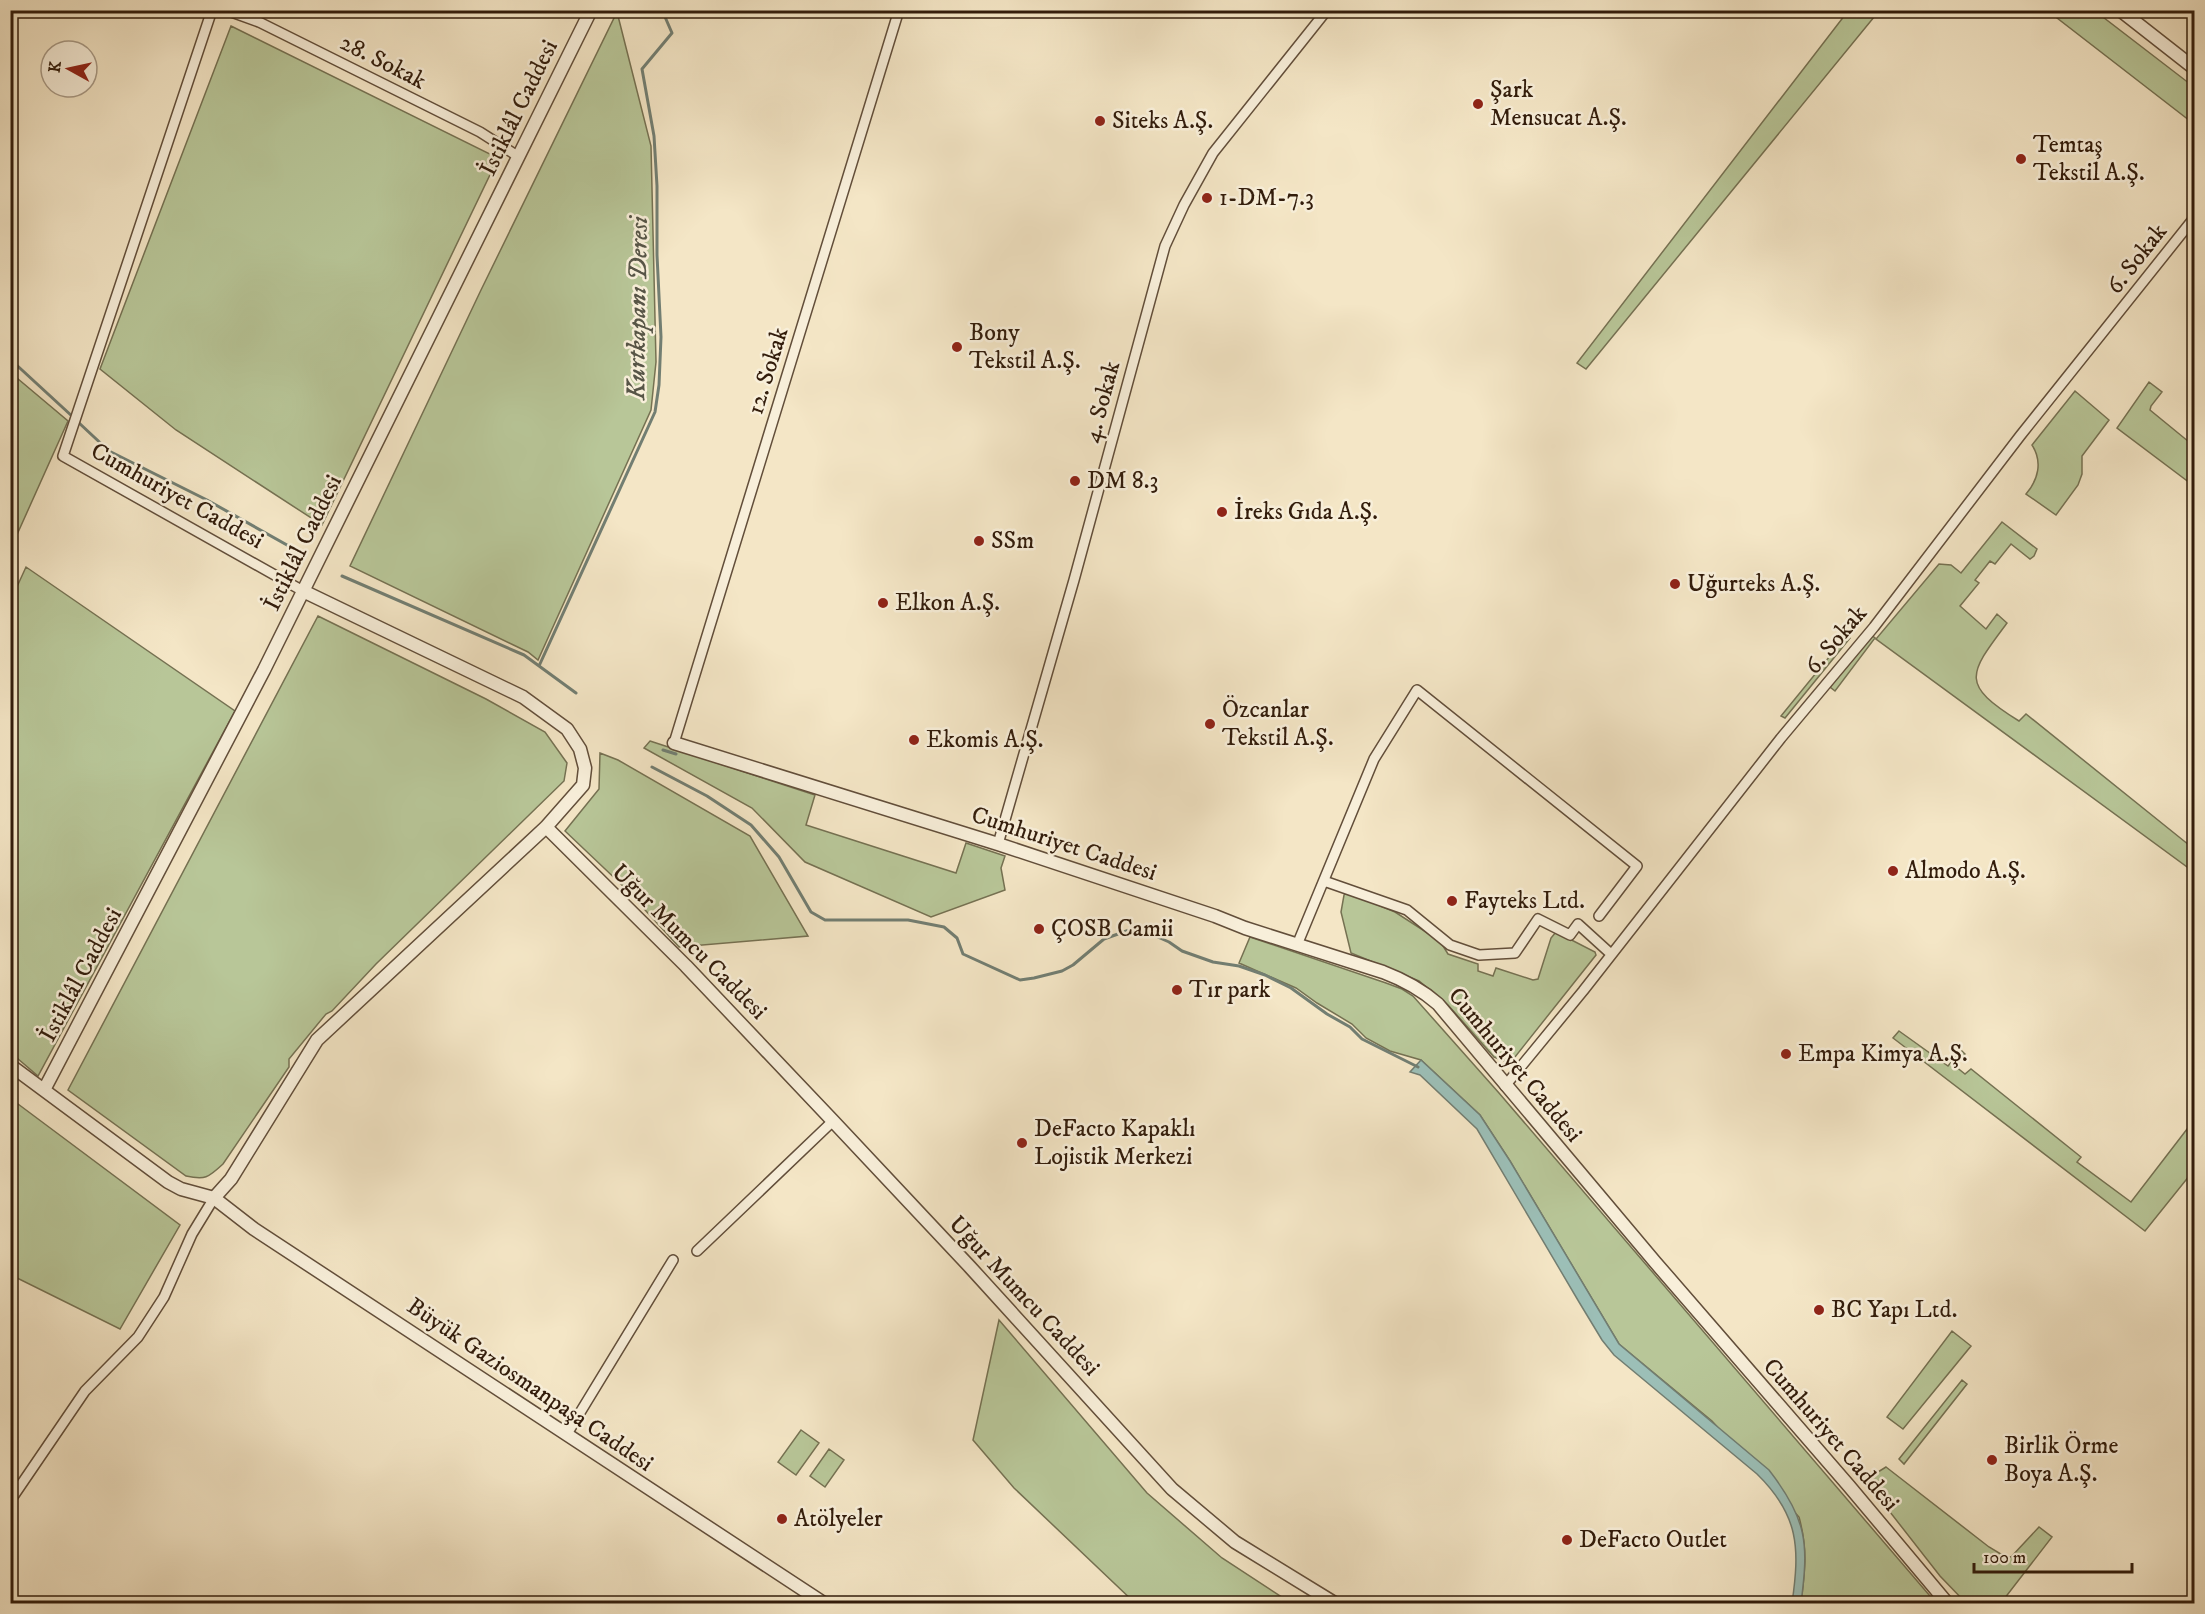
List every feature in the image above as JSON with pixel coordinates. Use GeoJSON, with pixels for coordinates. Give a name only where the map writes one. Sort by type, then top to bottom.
{"type":"FeatureCollection","features":[{"type":"Feature","properties":{"kind":"street","name":"Cumhuriyet Caddesi"},"geometry":{"type":"LineString","coordinates":[[212,10],[63,456],[303,591]]}},
{"type":"Feature","properties":{"kind":"street","name":"28. Sokak"},"geometry":{"type":"LineString","coordinates":[[226,10],[259,22],[480,132],[519,157]]}},
{"type":"Feature","properties":{"kind":"street","name":"İstiklâl Caddesi"},"geometry":{"type":"LineString","coordinates":[[44,1090],[264,670],[591,10]]}},
{"type":"Feature","properties":{"kind":"street","name":"12. Sokak"},"geometry":{"type":"LineString","coordinates":[[675,743],[899,10]]}},
{"type":"Feature","properties":{"kind":"street","name":"4. Sokak"},"geometry":{"type":"LineString","coordinates":[[998,844],[1068,602],[1165,246],[1184,205],[1213,153],[1327,10]]}},
{"type":"Feature","properties":{"kind":"street"},"geometry":{"type":"LineString","coordinates":[[2120,10],[2194,68]]}},
{"type":"Feature","properties":{"kind":"street","name":"6. Sokak"},"geometry":{"type":"LineString","coordinates":[[1505,1086],[1781,738],[1874,627],[2016,441],[2194,218]]}},
{"type":"Feature","properties":{"kind":"street"},"geometry":{"type":"LineString","coordinates":[[10,1501],[86,1391],[138,1337],[164,1297],[192,1234],[214,1198],[231,1179],[316,1040],[546,827],[583,785],[585,768],[580,748],[567,729],[523,697],[303,591]]}},
{"type":"Feature","properties":{"kind":"street"},"geometry":{"type":"LineString","coordinates":[[1297,945],[1374,759],[1417,690],[1637,866],[1599,916]]}},
{"type":"Feature","properties":{"kind":"street","name":"Cumhuriyet Caddesi"},"geometry":{"type":"LineString","coordinates":[[675,743],[998,844],[1383,972],[1425,992],[1438,1004],[1505,1086],[1948,1604]]}},
{"type":"Feature","properties":{"kind":"street","name":"Uğur Mumcu Caddesi"},"geometry":{"type":"LineString","coordinates":[[546,827],[686,966],[833,1121],[970,1267],[1172,1489],[1235,1542],[1336,1604]]}},
{"type":"Feature","properties":{"kind":"street"},"geometry":{"type":"LineString","coordinates":[[1324,881],[1407,910],[1450,945],[1479,955],[1515,953],[1538,920],[1570,934],[1578,924],[1611,954]]}},
{"type":"Feature","properties":{"kind":"street"},"geometry":{"type":"LineString","coordinates":[[10,1065],[168,1182],[181,1189],[214,1198]]}},
{"type":"Feature","properties":{"kind":"street"},"geometry":{"type":"LineString","coordinates":[[697,1251],[833,1121]]}},
{"type":"Feature","properties":{"kind":"street","name":"Büyük Gaziosmanpaşa Caddesi"},"geometry":{"type":"LineString","coordinates":[[214,1198],[254,1229],[825,1604]]}},
{"type":"Feature","properties":{"kind":"street"},"geometry":{"type":"LineString","coordinates":[[567,1434],[673,1260]]}},
{"type":"Feature","properties":{"kind":"green space"},"geometry":{"type":"Polygon","coordinates":[[[1848,11],[1879,11],[1586,369],[1577,363],[1848,11]]]}},
{"type":"Feature","properties":{"kind":"green space"},"geometry":{"type":"Polygon","coordinates":[[[2048,11],[2095,11],[2194,87],[2194,124],[2048,11]]]}},
{"type":"Feature","properties":{"kind":"green space"},"geometry":{"type":"Polygon","coordinates":[[[617,12],[651,146],[656,362],[651,410],[538,660],[528,652],[350,566],[481,290],[617,12]]]}},
{"type":"Feature","properties":{"kind":"green space"},"geometry":{"type":"Polygon","coordinates":[[[231,26],[498,158],[322,525],[176,430],[100,369],[231,26]]]}},
{"type":"Feature","properties":{"kind":"green space"},"geometry":{"type":"Polygon","coordinates":[[[11,373],[68,421],[11,548],[11,373]]]}},
{"type":"Feature","properties":{"kind":"green space"},"geometry":{"type":"Polygon","coordinates":[[[2149,382],[2162,392],[2150,410],[2194,446],[2194,486],[2117,428],[2149,382]]]}},
{"type":"Feature","properties":{"kind":"green space"},"geometry":{"type":"Polygon","coordinates":[[[2075,391],[2109,420],[2082,456],[2082,474],[2078,485],[2056,515],[2026,494],[2034,483],[2038,471],[2037,458],[2032,445],[2075,391]]]}},
{"type":"Feature","properties":{"kind":"green space"},"geometry":{"type":"Polygon","coordinates":[[[2002,522],[2037,549],[2030,559],[2011,544],[1995,564],[1990,561],[1975,580],[1979,583],[1960,606],[1986,629],[1997,614],[2007,623],[1978,667],[1976,678],[1979,687],[1987,697],[2019,721],[2026,714],[2194,849],[2194,872],[1876,639],[1939,564],[1951,565],[1961,573],[2002,522]]]}},
{"type":"Feature","properties":{"kind":"green space"},"geometry":{"type":"Polygon","coordinates":[[[26,567],[235,711],[38,1076],[10,1052],[10,602],[26,567]]]}},
{"type":"Feature","properties":{"kind":"green space"},"geometry":{"type":"Polygon","coordinates":[[[318,616],[486,699],[545,732],[567,763],[564,781],[376,964],[332,1011],[326,1014],[289,1059],[289,1067],[223,1164],[206,1177],[186,1176],[68,1090],[318,616]]]}},
{"type":"Feature","properties":{"kind":"green space"},"geometry":{"type":"Polygon","coordinates":[[[1870,634],[1875,638],[1835,691],[1830,687],[1870,634]]]}},
{"type":"Feature","properties":{"kind":"green space"},"geometry":{"type":"Polygon","coordinates":[[[1847,635],[1850,638],[1785,718],[1781,716],[1847,635]]]}},
{"type":"Feature","properties":{"kind":"green space"},"geometry":{"type":"Polygon","coordinates":[[[650,741],[815,795],[806,825],[956,873],[966,843],[1005,856],[1001,868],[1005,890],[931,917],[805,862],[752,808],[644,748],[650,741]]]}},
{"type":"Feature","properties":{"kind":"green space"},"geometry":{"type":"Polygon","coordinates":[[[600,753],[618,760],[750,836],[808,936],[679,947],[624,887],[565,831],[599,789],[600,753]]]}},
{"type":"Feature","properties":{"kind":"green space"},"geometry":{"type":"Polygon","coordinates":[[[1347,892],[1395,912],[1440,941],[1448,954],[1478,964],[1478,971],[1493,976],[1496,968],[1533,980],[1538,979],[1551,938],[1556,932],[1595,952],[1596,955],[1515,1057],[1507,1062],[1494,1057],[1448,1005],[1419,981],[1351,953],[1341,912],[1344,895],[1347,892]]]}},
{"type":"Feature","properties":{"kind":"green space"},"geometry":{"type":"Polygon","coordinates":[[[1250,937],[1386,983],[1413,996],[1499,1093],[1936,1603],[1801,1603],[1805,1560],[1799,1517],[1712,1421],[1619,1344],[1480,1115],[1421,1060],[1390,1051],[1366,1038],[1352,1024],[1296,988],[1239,963],[1250,937]]]}},
{"type":"Feature","properties":{"kind":"green space"},"geometry":{"type":"Polygon","coordinates":[[[1899,1031],[1948,1066],[1961,1050],[1965,1054],[1955,1066],[1965,1074],[1971,1069],[2081,1157],[2077,1162],[2131,1202],[2194,1120],[2194,1170],[2145,1231],[1893,1038],[1899,1031]]]}},
{"type":"Feature","properties":{"kind":"green space"},"geometry":{"type":"Polygon","coordinates":[[[10,1098],[180,1225],[120,1329],[11,1275],[10,1098]]]}},
{"type":"Feature","properties":{"kind":"green space"},"geometry":{"type":"Polygon","coordinates":[[[999,1320],[1147,1493],[1222,1558],[1291,1603],[1135,1603],[1014,1488],[973,1440],[999,1320]]]}},
{"type":"Feature","properties":{"kind":"green space"},"geometry":{"type":"Polygon","coordinates":[[[1952,1331],[1971,1346],[1903,1429],[1887,1417],[1952,1331]]]}},
{"type":"Feature","properties":{"kind":"green space"},"geometry":{"type":"Polygon","coordinates":[[[1962,1380],[1967,1384],[1904,1464],[1899,1459],[1962,1380]]]}},
{"type":"Feature","properties":{"kind":"green space"},"geometry":{"type":"Polygon","coordinates":[[[801,1430],[819,1443],[796,1475],[778,1462],[801,1430]]]}},
{"type":"Feature","properties":{"kind":"green space"},"geometry":{"type":"Polygon","coordinates":[[[829,1449],[844,1460],[825,1487],[810,1476],[829,1449]]]}},
{"type":"Feature","properties":{"kind":"green space"},"geometry":{"type":"Polygon","coordinates":[[[1886,1467],[1989,1547],[2004,1556],[2011,1557],[2039,1527],[2052,1537],[2001,1603],[1966,1603],[1940,1576],[1865,1480],[1886,1467]]]}},
{"type":"Feature","properties":{"kind":"water"},"geometry":{"type":"Polygon","coordinates":[[[1421,1060],[1480,1115],[1619,1344],[1769,1470],[1782,1487],[1798,1518],[1802,1532],[1805,1564],[1801,1603],[1792,1603],[1796,1565],[1793,1533],[1789,1518],[1771,1489],[1757,1474],[1614,1355],[1602,1340],[1477,1129],[1420,1075],[1410,1072],[1421,1060]]]}},
{"type":"Feature","properties":{"kind":"waterway","name":"Kurtkapanı Deresi"},"geometry":{"type":"LineString","coordinates":[[539,666],[655,412],[659,385],[661,337],[657,255],[657,186],[654,136],[642,69],[672,33],[662,10]]}},
{"type":"Feature","properties":{"kind":"waterway"},"geometry":{"type":"LineString","coordinates":[[10,359],[73,417]]}},
{"type":"Feature","properties":{"kind":"waterway"},"geometry":{"type":"LineString","coordinates":[[78,422],[109,451],[207,500],[303,554]]}},
{"type":"Feature","properties":{"kind":"waterway"},"geometry":{"type":"LineString","coordinates":[[342,576],[524,655],[576,693]]}},
{"type":"Feature","properties":{"kind":"waterway"},"geometry":{"type":"LineString","coordinates":[[663,750],[676,754]]}},
{"type":"Feature","properties":{"kind":"waterway"},"geometry":{"type":"LineString","coordinates":[[652,767],[707,796],[751,825],[779,857],[811,912],[825,920],[908,920],[944,927],[957,938],[963,954],[1020,980],[1062,971],[1073,965],[1104,939],[1132,929],[1142,930],[1169,942],[1182,951],[1213,962],[1239,966],[1265,975],[1291,988],[1327,1014],[1350,1027],[1362,1039],[1418,1067]]}},
{"type":"Feature","properties":{"kind":"place","name":"Şark Mensucat A.Ş."},"geometry":{"type":"Point","coordinates":[1478,104]}},
{"type":"Feature","properties":{"kind":"place","name":"Siteks A.Ş."},"geometry":{"type":"Point","coordinates":[1100,121]}},
{"type":"Feature","properties":{"kind":"place","name":"Temtaş Tekstil A.Ş."},"geometry":{"type":"Point","coordinates":[2021,159]}},
{"type":"Feature","properties":{"kind":"place","name":"1-DM-7.3"},"geometry":{"type":"Point","coordinates":[1207,198]}},
{"type":"Feature","properties":{"kind":"place","name":"Bony Tekstil A.Ş."},"geometry":{"type":"Point","coordinates":[957,347]}},
{"type":"Feature","properties":{"kind":"place","name":"DM 8.3"},"geometry":{"type":"Point","coordinates":[1075,481]}},
{"type":"Feature","properties":{"kind":"place","name":"İreks Gıda A.Ş."},"geometry":{"type":"Point","coordinates":[1222,512]}},
{"type":"Feature","properties":{"kind":"place","name":"SSm"},"geometry":{"type":"Point","coordinates":[979,541]}},
{"type":"Feature","properties":{"kind":"place","name":"Uğurteks A.Ş."},"geometry":{"type":"Point","coordinates":[1675,584]}},
{"type":"Feature","properties":{"kind":"place","name":"Elkon A.Ş."},"geometry":{"type":"Point","coordinates":[883,603]}},
{"type":"Feature","properties":{"kind":"place","name":"Özcanlar Tekstil A.Ş."},"geometry":{"type":"Point","coordinates":[1210,724]}},
{"type":"Feature","properties":{"kind":"place","name":"Ekomis A.Ş."},"geometry":{"type":"Point","coordinates":[914,740]}},
{"type":"Feature","properties":{"kind":"place","name":"Almodo A.Ş."},"geometry":{"type":"Point","coordinates":[1893,871]}},
{"type":"Feature","properties":{"kind":"place","name":"Fayteks Ltd."},"geometry":{"type":"Point","coordinates":[1452,901]}},
{"type":"Feature","properties":{"kind":"place","name":"ÇOSB Camii"},"geometry":{"type":"Point","coordinates":[1039,929]}},
{"type":"Feature","properties":{"kind":"place","name":"Tır park"},"geometry":{"type":"Point","coordinates":[1177,990]}},
{"type":"Feature","properties":{"kind":"place","name":"Empa Kimya A.Ş."},"geometry":{"type":"Point","coordinates":[1786,1054]}},
{"type":"Feature","properties":{"kind":"place","name":"DeFacto Kapaklı Lojistik Merkezi"},"geometry":{"type":"Point","coordinates":[1022,1143]}},
{"type":"Feature","properties":{"kind":"place","name":"BC Yapı Ltd."},"geometry":{"type":"Point","coordinates":[1819,1310]}},
{"type":"Feature","properties":{"kind":"place","name":"Birlik Örme Boya A.Ş."},"geometry":{"type":"Point","coordinates":[1992,1460]}},
{"type":"Feature","properties":{"kind":"place","name":"Atölyeler"},"geometry":{"type":"Point","coordinates":[782,1519]}},
{"type":"Feature","properties":{"kind":"place","name":"DeFacto Outlet"},"geometry":{"type":"Point","coordinates":[1567,1540]}}]}
